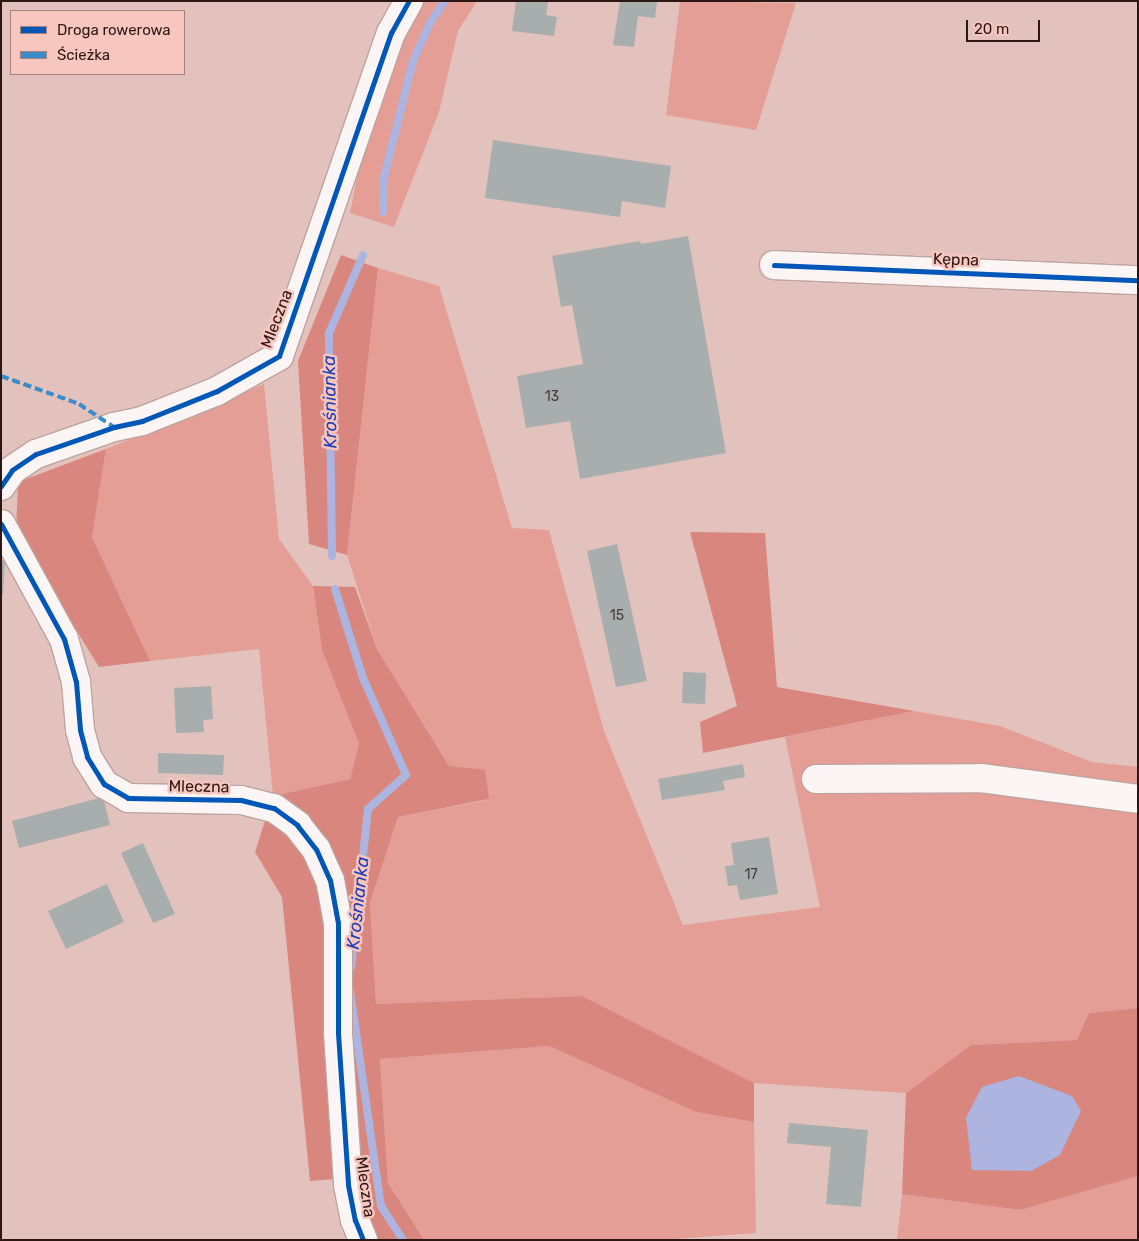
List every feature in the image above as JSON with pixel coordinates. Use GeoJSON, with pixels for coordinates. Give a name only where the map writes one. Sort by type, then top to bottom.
{"type":"FeatureCollection","features":[{"type":"Feature","properties":{"kind":"street","name":"Mleczna"},"geometry":{"type":"LineString","coordinates":[[1,486],[12,470],[36,454],[175,408],[217,391],[279,356],[391,33],[409,1]]}},
{"type":"Feature","properties":{"kind":"street","name":"Kępna"},"geometry":{"type":"LineString","coordinates":[[774,265],[1138,280]]}},
{"type":"Feature","properties":{"kind":"street","name":"Mleczna"},"geometry":{"type":"LineString","coordinates":[[1,524],[64,639],[76,682],[80,730],[86,758],[104,784],[128,798],[242,800],[274,808],[297,825],[316,850],[330,880],[338,923],[337,1024],[348,1185],[355,1220],[363,1240]]}},
{"type":"Feature","properties":{"kind":"street"},"geometry":{"type":"LineString","coordinates":[[816,779],[981,778],[1138,799]]}},
{"type":"Feature","properties":{"kind":"shaded area"},"geometry":{"type":"Polygon","coordinates":[[[423,1],[477,1],[458,31],[439,112],[394,227],[350,213],[365,135],[405,34],[423,1]]]}},
{"type":"Feature","properties":{"kind":"shaded area"},"geometry":{"type":"Polygon","coordinates":[[[680,1],[796,3],[756,130],[666,115],[680,1]]]}},
{"type":"Feature","properties":{"kind":"shaded area"},"geometry":{"type":"Polygon","coordinates":[[[341,255],[378,268],[347,555],[309,544],[298,361],[341,255]]]}},
{"type":"Feature","properties":{"kind":"shaded area"},"geometry":{"type":"Polygon","coordinates":[[[378,268],[439,286],[512,528],[549,530],[604,731],[683,925],[820,907],[785,737],[914,711],[1000,726],[1092,762],[1138,767],[1138,1008],[1089,1013],[1078,1040],[971,1045],[906,1093],[754,1083],[582,996],[376,1004],[370,903],[398,817],[488,800],[449,766],[377,649],[347,555],[378,268]]]}},
{"type":"Feature","properties":{"kind":"shaded area"},"geometry":{"type":"Polygon","coordinates":[[[264,384],[279,539],[313,586],[322,650],[359,744],[350,779],[273,796],[259,649],[150,661],[92,537],[106,449],[264,384]]]}},
{"type":"Feature","properties":{"kind":"shaded area"},"geometry":{"type":"Polygon","coordinates":[[[106,449],[92,537],[150,661],[99,667],[16,533],[18,482],[106,449]]]}},
{"type":"Feature","properties":{"kind":"shaded area"},"geometry":{"type":"Polygon","coordinates":[[[690,532],[765,533],[777,687],[914,711],[703,753],[700,722],[737,706],[690,532]]]}},
{"type":"Feature","properties":{"kind":"shaded area"},"geometry":{"type":"Polygon","coordinates":[[[313,586],[355,587],[377,649],[449,766],[485,770],[489,799],[398,817],[370,903],[376,1004],[582,996],[754,1083],[754,1122],[696,1112],[549,1046],[380,1059],[388,1183],[424,1240],[376,1240],[367,1217],[358,1177],[310,1181],[282,897],[255,852],[273,796],[350,779],[359,744],[322,650],[313,586]]]}},
{"type":"Feature","properties":{"kind":"shaded area"},"geometry":{"type":"Polygon","coordinates":[[[1138,1008],[1138,1176],[1020,1210],[902,1194],[906,1093],[971,1045],[1077,1040],[1089,1013],[1138,1008]]]}},
{"type":"Feature","properties":{"kind":"shaded area"},"geometry":{"type":"Polygon","coordinates":[[[549,1046],[696,1112],[754,1122],[756,1233],[661,1240],[424,1240],[388,1183],[380,1059],[549,1046]]]}},
{"type":"Feature","properties":{"kind":"shaded area"},"geometry":{"type":"Polygon","coordinates":[[[1138,1176],[1138,1240],[897,1240],[902,1194],[1020,1210],[1138,1176]]]}},
{"type":"Feature","properties":{"kind":"water"},"geometry":{"type":"Polygon","coordinates":[[[1019,1076],[1072,1096],[1081,1111],[1060,1155],[1031,1171],[972,1170],[966,1118],[982,1087],[1019,1076]]]}},
{"type":"Feature","properties":{"kind":"building"},"geometry":{"type":"Polygon","coordinates":[[[516,1],[548,2],[546,15],[557,17],[554,36],[512,31],[516,1]]]}},
{"type":"Feature","properties":{"kind":"building"},"geometry":{"type":"Polygon","coordinates":[[[620,1],[657,1],[655,18],[638,16],[634,47],[613,45],[620,1]]]}},
{"type":"Feature","properties":{"kind":"building"},"geometry":{"type":"Polygon","coordinates":[[[493,140],[671,166],[665,208],[622,201],[620,217],[485,198],[493,140]]]}},
{"type":"Feature","properties":{"kind":"building"},"geometry":{"type":"Polygon","coordinates":[[[688,236],[726,453],[580,479],[570,421],[526,428],[517,376],[583,364],[572,305],[561,307],[552,256],[640,241],[641,244],[688,236]]]}},
{"type":"Feature","properties":{"kind":"building"},"geometry":{"type":"Polygon","coordinates":[[[617,544],[647,681],[616,687],[587,551],[617,544]]]}},
{"type":"Feature","properties":{"kind":"building"},"geometry":{"type":"Polygon","coordinates":[[[1,560],[5,561],[3,595],[1,595],[1,560]]]}},
{"type":"Feature","properties":{"kind":"building"},"geometry":{"type":"Polygon","coordinates":[[[683,672],[706,673],[705,704],[682,703],[683,672]]]}},
{"type":"Feature","properties":{"kind":"building"},"geometry":{"type":"Polygon","coordinates":[[[211,686],[213,719],[203,720],[204,732],[176,733],[174,688],[211,686]]]}},
{"type":"Feature","properties":{"kind":"building"},"geometry":{"type":"Polygon","coordinates":[[[158,753],[224,755],[223,775],[158,773],[158,753]]]}},
{"type":"Feature","properties":{"kind":"building"},"geometry":{"type":"Polygon","coordinates":[[[743,764],[745,777],[723,781],[725,790],[662,800],[658,779],[743,764]]]}},
{"type":"Feature","properties":{"kind":"building"},"geometry":{"type":"Polygon","coordinates":[[[103,797],[110,825],[19,848],[12,821],[103,797]]]}},
{"type":"Feature","properties":{"kind":"building"},"geometry":{"type":"Polygon","coordinates":[[[769,837],[778,894],[740,900],[737,885],[728,886],[725,866],[734,865],[731,843],[769,837]]]}},
{"type":"Feature","properties":{"kind":"building"},"geometry":{"type":"Polygon","coordinates":[[[143,843],[175,914],[153,923],[121,853],[143,843]]]}},
{"type":"Feature","properties":{"kind":"building"},"geometry":{"type":"Polygon","coordinates":[[[107,884],[124,922],[66,949],[48,911],[107,884]]]}},
{"type":"Feature","properties":{"kind":"building"},"geometry":{"type":"Polygon","coordinates":[[[789,1123],[868,1130],[861,1207],[826,1204],[831,1147],[787,1143],[789,1123]]]}},
{"type":"Feature","properties":{"kind":"waterway","name":"Krośnianka"},"geometry":{"type":"LineString","coordinates":[[383,212],[384,177],[413,61],[430,23],[445,1]]}},
{"type":"Feature","properties":{"kind":"waterway","name":"Krośnianka"},"geometry":{"type":"LineString","coordinates":[[332,556],[329,333],[363,255]]}},
{"type":"Feature","properties":{"kind":"waterway","name":"Krośnianka"},"geometry":{"type":"LineString","coordinates":[[335,589],[363,678],[406,775],[368,809],[351,967]]}},
{"type":"Feature","properties":{"kind":"waterway","name":"Krośnianka"},"geometry":{"type":"LineString","coordinates":[[350,991],[381,1206],[403,1240]]}},
{"type":"Feature","properties":{"kind":"marked path"},"geometry":{"type":"LineString","coordinates":[[1,376],[79,404],[114,427]]}},
{"type":"Feature","properties":{"kind":"cycle path"},"geometry":{"type":"LineString","coordinates":[[1,486],[12,470],[36,454],[114,427],[142,421],[217,391],[279,356],[391,33],[409,1]]}},
{"type":"Feature","properties":{"kind":"cycle path"},"geometry":{"type":"LineString","coordinates":[[774,265],[1138,280]]}},
{"type":"Feature","properties":{"kind":"cycle path"},"geometry":{"type":"LineString","coordinates":[[1,524],[64,639],[76,682],[80,730],[87,757],[104,784],[128,798],[241,800],[274,808],[297,825],[316,849],[330,880],[338,923],[338,1033],[348,1185],[355,1220],[363,1240]]}}]}
